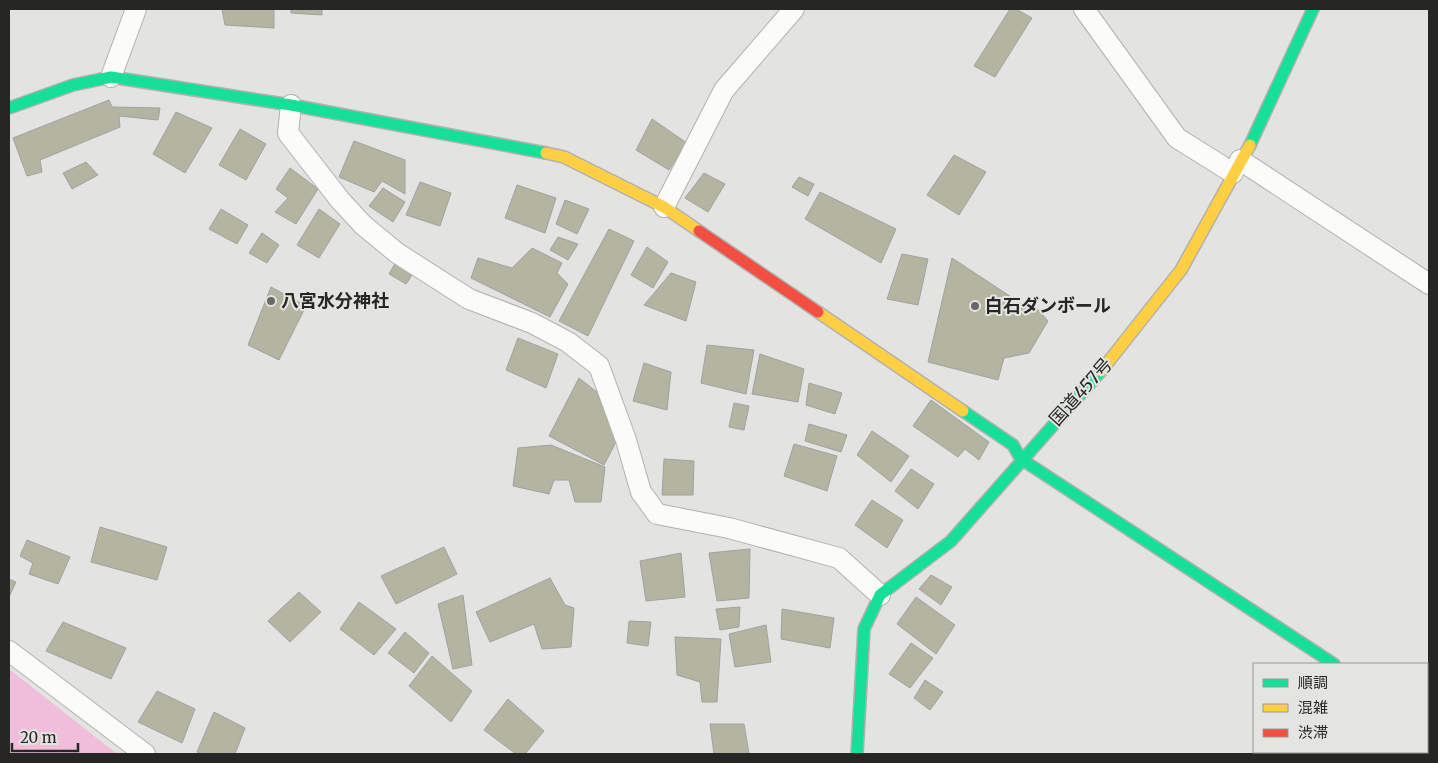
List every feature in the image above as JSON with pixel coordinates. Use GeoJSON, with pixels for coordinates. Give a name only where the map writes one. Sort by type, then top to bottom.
{"type":"FeatureCollection","features":[{"type":"Feature","properties":{"kind":"main road","name":"国道457号"},"geometry":{"type":"LineString","coordinates":[[857,754],[862,698],[864,629],[880,595],[951,541],[1122,345],[1181,270],[1236,166],[1261,125],[1313,9]]}},
{"type":"Feature","properties":{"kind":"main road"},"geometry":{"type":"LineString","coordinates":[[9,108],[73,85],[111,76],[291,105],[564,157],[664,207],[1012,445],[1021,459],[1332,663]]}},
{"type":"Feature","properties":{"kind":"street"},"geometry":{"type":"LineString","coordinates":[[111,76],[136,9]]}},
{"type":"Feature","properties":{"kind":"street"},"geometry":{"type":"LineString","coordinates":[[664,207],[724,90],[794,9]]}},
{"type":"Feature","properties":{"kind":"street"},"geometry":{"type":"LineString","coordinates":[[1084,9],[1177,138],[1236,166],[1429,284]]}},
{"type":"Feature","properties":{"kind":"street"},"geometry":{"type":"LineString","coordinates":[[291,105],[288,133],[340,200],[370,231],[397,253],[469,300],[532,323],[568,342],[600,366],[626,440],[641,492],[657,514],[729,528],[839,558],[880,595]]}},
{"type":"Feature","properties":{"kind":"street"},"geometry":{"type":"LineString","coordinates":[[9,651],[145,754]]}},
{"type":"Feature","properties":{"kind":"shaded area"},"geometry":{"type":"Polygon","coordinates":[[[9,669],[117,754],[9,754],[9,669]]]}},
{"type":"Feature","properties":{"kind":"building"},"geometry":{"type":"Polygon","coordinates":[[[222,9],[274,9],[274,28],[225,25],[222,9]]]}},
{"type":"Feature","properties":{"kind":"building"},"geometry":{"type":"Polygon","coordinates":[[[291,9],[322,9],[322,15],[291,13],[291,9]]]}},
{"type":"Feature","properties":{"kind":"building"},"geometry":{"type":"Polygon","coordinates":[[[1010,9],[1016,9],[1032,18],[995,77],[974,66],[1010,9]]]}},
{"type":"Feature","properties":{"kind":"building"},"geometry":{"type":"Polygon","coordinates":[[[109,100],[112,107],[160,108],[158,120],[119,116],[120,127],[40,160],[42,172],[27,176],[13,138],[109,100]]]}},
{"type":"Feature","properties":{"kind":"building"},"geometry":{"type":"Polygon","coordinates":[[[176,112],[212,128],[185,173],[153,154],[176,112]]]}},
{"type":"Feature","properties":{"kind":"building"},"geometry":{"type":"Polygon","coordinates":[[[652,119],[687,143],[669,170],[636,150],[652,119]]]}},
{"type":"Feature","properties":{"kind":"building"},"geometry":{"type":"Polygon","coordinates":[[[240,129],[266,144],[246,180],[219,165],[240,129]]]}},
{"type":"Feature","properties":{"kind":"building"},"geometry":{"type":"Polygon","coordinates":[[[354,141],[405,160],[405,194],[382,181],[374,192],[339,177],[354,141]]]}},
{"type":"Feature","properties":{"kind":"building"},"geometry":{"type":"Polygon","coordinates":[[[954,155],[986,172],[959,215],[927,195],[954,155]]]}},
{"type":"Feature","properties":{"kind":"building"},"geometry":{"type":"Polygon","coordinates":[[[86,162],[98,175],[72,189],[63,173],[86,162]]]}},
{"type":"Feature","properties":{"kind":"building"},"geometry":{"type":"Polygon","coordinates":[[[290,168],[318,189],[296,224],[275,212],[288,198],[276,189],[290,168]]]}},
{"type":"Feature","properties":{"kind":"building"},"geometry":{"type":"Polygon","coordinates":[[[704,173],[725,184],[708,212],[685,198],[704,173]]]}},
{"type":"Feature","properties":{"kind":"building"},"geometry":{"type":"Polygon","coordinates":[[[799,177],[814,184],[808,196],[792,187],[799,177]]]}},
{"type":"Feature","properties":{"kind":"building"},"geometry":{"type":"Polygon","coordinates":[[[420,182],[451,193],[440,226],[406,215],[420,182]]]}},
{"type":"Feature","properties":{"kind":"building"},"geometry":{"type":"Polygon","coordinates":[[[517,185],[556,198],[545,233],[505,218],[517,185]]]}},
{"type":"Feature","properties":{"kind":"building"},"geometry":{"type":"Polygon","coordinates":[[[383,188],[405,202],[393,222],[369,206],[383,188]]]}},
{"type":"Feature","properties":{"kind":"building"},"geometry":{"type":"Polygon","coordinates":[[[820,192],[896,229],[881,263],[805,219],[820,192]]]}},
{"type":"Feature","properties":{"kind":"building"},"geometry":{"type":"Polygon","coordinates":[[[565,200],[589,209],[577,234],[556,224],[565,200]]]}},
{"type":"Feature","properties":{"kind":"building"},"geometry":{"type":"Polygon","coordinates":[[[221,209],[248,225],[237,244],[209,229],[221,209]]]}},
{"type":"Feature","properties":{"kind":"building"},"geometry":{"type":"Polygon","coordinates":[[[319,209],[340,224],[319,258],[297,245],[319,209]]]}},
{"type":"Feature","properties":{"kind":"building"},"geometry":{"type":"Polygon","coordinates":[[[609,229],[634,241],[588,336],[559,321],[609,229]]]}},
{"type":"Feature","properties":{"kind":"building"},"geometry":{"type":"Polygon","coordinates":[[[262,233],[279,245],[267,263],[249,253],[262,233]]]}},
{"type":"Feature","properties":{"kind":"building"},"geometry":{"type":"Polygon","coordinates":[[[558,237],[578,244],[568,260],[550,250],[558,237]]]}},
{"type":"Feature","properties":{"kind":"building"},"geometry":{"type":"Polygon","coordinates":[[[647,247],[668,262],[653,288],[631,275],[647,247]]]}},
{"type":"Feature","properties":{"kind":"building"},"geometry":{"type":"Polygon","coordinates":[[[532,248],[562,263],[557,273],[568,284],[550,317],[471,278],[478,258],[512,268],[532,248]]]}},
{"type":"Feature","properties":{"kind":"building"},"geometry":{"type":"Polygon","coordinates":[[[902,254],[928,259],[918,305],[887,299],[902,254]]]}},
{"type":"Feature","properties":{"kind":"building"},"geometry":{"type":"Polygon","coordinates":[[[952,258],[1028,308],[1032,303],[1048,321],[1029,353],[1004,358],[998,380],[928,362],[952,258]]]}},
{"type":"Feature","properties":{"kind":"building"},"geometry":{"type":"Polygon","coordinates":[[[397,260],[414,272],[406,284],[389,274],[397,260]]]}},
{"type":"Feature","properties":{"kind":"building"},"geometry":{"type":"Polygon","coordinates":[[[671,273],[696,282],[686,321],[644,305],[671,273]]]}},
{"type":"Feature","properties":{"kind":"building"},"geometry":{"type":"Polygon","coordinates":[[[271,287],[306,306],[279,360],[248,345],[271,287]]]}},
{"type":"Feature","properties":{"kind":"building"},"geometry":{"type":"Polygon","coordinates":[[[518,338],[558,354],[546,388],[506,370],[518,338]]]}},
{"type":"Feature","properties":{"kind":"building"},"geometry":{"type":"Polygon","coordinates":[[[707,345],[754,350],[746,394],[701,383],[707,345]]]}},
{"type":"Feature","properties":{"kind":"building"},"geometry":{"type":"Polygon","coordinates":[[[760,354],[804,369],[798,402],[752,394],[760,354]]]}},
{"type":"Feature","properties":{"kind":"building"},"geometry":{"type":"Polygon","coordinates":[[[644,363],[671,372],[667,410],[633,401],[644,363]]]}},
{"type":"Feature","properties":{"kind":"building"},"geometry":{"type":"Polygon","coordinates":[[[579,378],[597,392],[617,440],[604,465],[549,436],[579,378]]]}},
{"type":"Feature","properties":{"kind":"building"},"geometry":{"type":"Polygon","coordinates":[[[809,383],[842,393],[835,414],[806,405],[809,383]]]}},
{"type":"Feature","properties":{"kind":"building"},"geometry":{"type":"Polygon","coordinates":[[[931,400],[989,442],[979,460],[965,449],[958,457],[913,426],[931,400]]]}},
{"type":"Feature","properties":{"kind":"building"},"geometry":{"type":"Polygon","coordinates":[[[734,403],[749,406],[744,430],[729,427],[734,403]]]}},
{"type":"Feature","properties":{"kind":"building"},"geometry":{"type":"Polygon","coordinates":[[[809,424],[847,435],[841,452],[805,441],[809,424]]]}},
{"type":"Feature","properties":{"kind":"building"},"geometry":{"type":"Polygon","coordinates":[[[872,431],[909,456],[891,482],[857,455],[872,431]]]}},
{"type":"Feature","properties":{"kind":"building"},"geometry":{"type":"Polygon","coordinates":[[[794,444],[837,456],[827,491],[784,476],[794,444]]]}},
{"type":"Feature","properties":{"kind":"building"},"geometry":{"type":"Polygon","coordinates":[[[551,445],[605,467],[601,502],[575,502],[569,480],[554,480],[549,494],[513,486],[518,448],[551,445]]]}},
{"type":"Feature","properties":{"kind":"building"},"geometry":{"type":"Polygon","coordinates":[[[664,459],[694,461],[693,495],[662,495],[664,459]]]}},
{"type":"Feature","properties":{"kind":"building"},"geometry":{"type":"Polygon","coordinates":[[[911,469],[934,484],[918,509],[895,491],[911,469]]]}},
{"type":"Feature","properties":{"kind":"building"},"geometry":{"type":"Polygon","coordinates":[[[872,500],[903,520],[887,548],[855,525],[872,500]]]}},
{"type":"Feature","properties":{"kind":"building"},"geometry":{"type":"Polygon","coordinates":[[[100,527],[167,547],[157,580],[91,562],[100,527]]]}},
{"type":"Feature","properties":{"kind":"building"},"geometry":{"type":"Polygon","coordinates":[[[27,540],[70,557],[58,584],[29,574],[33,563],[20,556],[27,540]]]}},
{"type":"Feature","properties":{"kind":"building"},"geometry":{"type":"Polygon","coordinates":[[[444,547],[457,574],[396,604],[381,576],[444,547]]]}},
{"type":"Feature","properties":{"kind":"building"},"geometry":{"type":"Polygon","coordinates":[[[750,549],[749,598],[717,601],[709,553],[750,549]]]}},
{"type":"Feature","properties":{"kind":"building"},"geometry":{"type":"Polygon","coordinates":[[[681,553],[685,597],[646,601],[640,561],[681,553]]]}},
{"type":"Feature","properties":{"kind":"building"},"geometry":{"type":"Polygon","coordinates":[[[931,575],[952,587],[941,605],[919,589],[931,575]]]}},
{"type":"Feature","properties":{"kind":"building"},"geometry":{"type":"Polygon","coordinates":[[[550,578],[565,605],[574,608],[571,647],[542,649],[534,624],[490,642],[476,612],[550,578]]]}},
{"type":"Feature","properties":{"kind":"building"},"geometry":{"type":"Polygon","coordinates":[[[9,579],[16,582],[9,597],[9,579]]]}},
{"type":"Feature","properties":{"kind":"building"},"geometry":{"type":"Polygon","coordinates":[[[299,592],[321,612],[290,642],[268,621],[299,592]]]}},
{"type":"Feature","properties":{"kind":"building"},"geometry":{"type":"Polygon","coordinates":[[[463,595],[472,665],[453,669],[438,604],[463,595]]]}},
{"type":"Feature","properties":{"kind":"building"},"geometry":{"type":"Polygon","coordinates":[[[916,597],[955,625],[936,654],[897,624],[916,597]]]}},
{"type":"Feature","properties":{"kind":"building"},"geometry":{"type":"Polygon","coordinates":[[[359,602],[396,629],[374,655],[340,629],[359,602]]]}},
{"type":"Feature","properties":{"kind":"building"},"geometry":{"type":"Polygon","coordinates":[[[740,607],[739,627],[720,630],[716,609],[740,607]]]}},
{"type":"Feature","properties":{"kind":"building"},"geometry":{"type":"Polygon","coordinates":[[[782,609],[834,618],[830,648],[781,639],[782,609]]]}},
{"type":"Feature","properties":{"kind":"building"},"geometry":{"type":"Polygon","coordinates":[[[629,621],[651,622],[648,646],[627,643],[629,621]]]}},
{"type":"Feature","properties":{"kind":"building"},"geometry":{"type":"Polygon","coordinates":[[[63,622],[126,648],[111,679],[46,651],[63,622]]]}},
{"type":"Feature","properties":{"kind":"building"},"geometry":{"type":"Polygon","coordinates":[[[766,625],[771,662],[735,667],[729,634],[766,625]]]}},
{"type":"Feature","properties":{"kind":"building"},"geometry":{"type":"Polygon","coordinates":[[[405,632],[429,653],[414,673],[388,653],[405,632]]]}},
{"type":"Feature","properties":{"kind":"building"},"geometry":{"type":"Polygon","coordinates":[[[675,637],[721,639],[717,702],[702,702],[700,682],[677,675],[675,637]]]}},
{"type":"Feature","properties":{"kind":"building"},"geometry":{"type":"Polygon","coordinates":[[[911,643],[933,658],[910,688],[889,674],[911,643]]]}},
{"type":"Feature","properties":{"kind":"building"},"geometry":{"type":"Polygon","coordinates":[[[432,656],[472,691],[451,722],[409,686],[432,656]]]}},
{"type":"Feature","properties":{"kind":"building"},"geometry":{"type":"Polygon","coordinates":[[[925,680],[943,692],[930,710],[914,698],[925,680]]]}},
{"type":"Feature","properties":{"kind":"building"},"geometry":{"type":"Polygon","coordinates":[[[157,691],[195,709],[182,743],[138,722],[157,691]]]}},
{"type":"Feature","properties":{"kind":"building"},"geometry":{"type":"Polygon","coordinates":[[[508,699],[544,731],[525,754],[516,754],[484,730],[508,699]]]}},
{"type":"Feature","properties":{"kind":"building"},"geometry":{"type":"Polygon","coordinates":[[[214,712],[245,728],[235,754],[202,754],[197,752],[214,712]]]}},
{"type":"Feature","properties":{"kind":"building"},"geometry":{"type":"Polygon","coordinates":[[[710,724],[744,724],[749,754],[714,754],[710,724]]]}},
{"type":"Feature","properties":{"kind":"traffic: fast"},"geometry":{"type":"LineString","coordinates":[[1250,145],[1313,9]]}},
{"type":"Feature","properties":{"kind":"traffic: fast"},"geometry":{"type":"LineString","coordinates":[[9,108],[73,85],[111,77],[291,105],[546,153]]}},
{"type":"Feature","properties":{"kind":"traffic: fast"},"geometry":{"type":"LineString","coordinates":[[857,754],[864,629],[880,595],[951,541],[1101,371]]}},
{"type":"Feature","properties":{"kind":"traffic: fast"},"geometry":{"type":"LineString","coordinates":[[963,411],[1013,445],[1021,459],[1332,663]]}},
{"type":"Feature","properties":{"kind":"traffic: slow"},"geometry":{"type":"LineString","coordinates":[[1101,371],[1181,270],[1250,145]]}},
{"type":"Feature","properties":{"kind":"traffic: slow"},"geometry":{"type":"LineString","coordinates":[[546,153],[564,157],[664,207],[699,231]]}},
{"type":"Feature","properties":{"kind":"traffic: slow"},"geometry":{"type":"LineString","coordinates":[[818,312],[963,411]]}},
{"type":"Feature","properties":{"kind":"traffic: jam"},"geometry":{"type":"LineString","coordinates":[[699,231],[818,312]]}},
{"type":"Feature","properties":{"kind":"place","name":"八宮水分神社"},"geometry":{"type":"Point","coordinates":[271,301]}},
{"type":"Feature","properties":{"kind":"place","name":"白石ダンボール"},"geometry":{"type":"Point","coordinates":[975,306]}}]}
